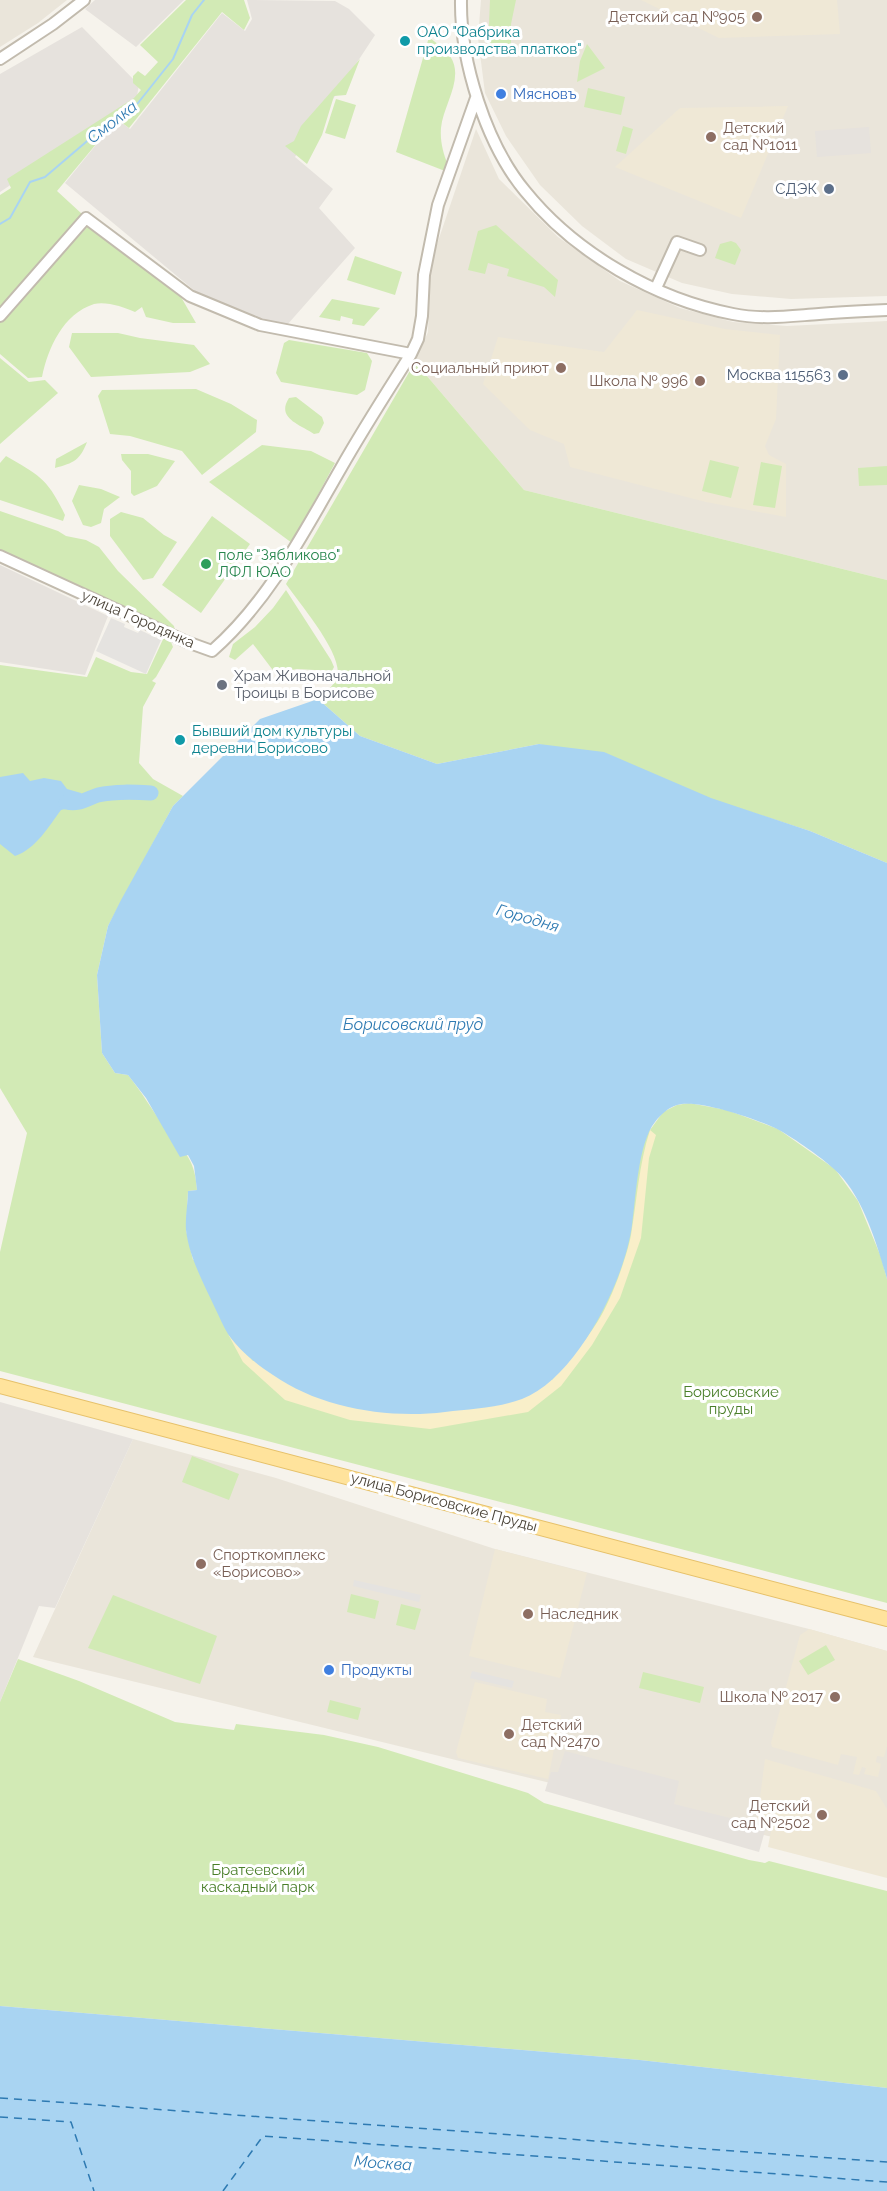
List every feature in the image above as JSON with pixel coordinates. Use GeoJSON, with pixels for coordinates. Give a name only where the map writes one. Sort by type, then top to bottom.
{"type":"FeatureCollection","features":[{"type":"Feature","properties":{"kind":"main road","name":"улица Борисовские Пруды"},"geometry":{"type":"LineString","coordinates":[[0,1386],[887,1619]]}},
{"type":"Feature","properties":{"kind":"street"},"geometry":{"type":"LineString","coordinates":[[0,59],[53,24],[84,0]]}},
{"type":"Feature","properties":{"kind":"street"},"geometry":{"type":"LineString","coordinates":[[461,0],[461,17],[476,98],[509,168],[533,200],[557,225],[605,262],[691,304],[747,316],[788,318],[887,310]]}},
{"type":"Feature","properties":{"kind":"street","name":"улица Городянка"},"geometry":{"type":"LineString","coordinates":[[0,556],[187,642],[212,651],[248,612],[287,562],[342,465],[411,354],[418,339],[422,316],[424,275],[438,206],[476,98]]}},
{"type":"Feature","properties":{"kind":"street"},"geometry":{"type":"LineString","coordinates":[[0,316],[86,218],[190,296],[260,325],[411,354]]}},
{"type":"Feature","properties":{"kind":"street"},"geometry":{"type":"LineString","coordinates":[[656,288],[677,242],[700,250]]}},
{"type":"Feature","properties":{"kind":"shaded area"},"geometry":{"type":"Polygon","coordinates":[[[0,0],[67,0],[38,23],[0,47],[0,0]]]}},
{"type":"Feature","properties":{"kind":"shaded area"},"geometry":{"type":"Polygon","coordinates":[[[95,0],[184,0],[136,47],[85,9],[95,0]]]}},
{"type":"Feature","properties":{"kind":"shaded area"},"geometry":{"type":"Polygon","coordinates":[[[247,0],[335,1],[349,9],[375,35],[295,157],[333,189],[319,208],[355,248],[287,325],[261,320],[195,291],[65,183],[117,119],[130,129],[222,13],[245,31],[252,19],[247,0]]]}},
{"type":"Feature","properties":{"kind":"shaded area"},"geometry":{"type":"Polygon","coordinates":[[[481,0],[887,0],[887,296],[791,299],[732,294],[682,283],[626,259],[582,226],[540,185],[506,136],[485,93],[478,38],[481,0]]]}},
{"type":"Feature","properties":{"kind":"shaded area","name":"Детский сад №905"},"geometry":{"type":"Polygon","coordinates":[[[641,0],[837,0],[840,34],[719,38],[641,0]]]}},
{"type":"Feature","properties":{"kind":"shaded area"},"geometry":{"type":"Polygon","coordinates":[[[82,27],[139,85],[136,101],[0,192],[0,74],[82,27]]]}},
{"type":"Feature","properties":{"kind":"shaded area","name":"Детский сад №1011"},"geometry":{"type":"Polygon","coordinates":[[[788,106],[741,218],[615,167],[680,108],[788,106]]]}},
{"type":"Feature","properties":{"kind":"shaded area"},"geometry":{"type":"Polygon","coordinates":[[[869,127],[871,153],[817,157],[815,131],[869,127]]]}},
{"type":"Feature","properties":{"kind":"shaded area"},"geometry":{"type":"Polygon","coordinates":[[[476,129],[499,179],[558,237],[620,281],[680,308],[733,322],[787,326],[887,321],[887,580],[524,490],[415,362],[428,332],[430,265],[476,129]]]}},
{"type":"Feature","properties":{"kind":"shaded area","name":"Школа № 996"},"geometry":{"type":"Polygon","coordinates":[[[637,310],[725,329],[780,335],[776,419],[765,446],[769,455],[786,464],[786,517],[706,502],[570,467],[564,444],[530,430],[483,384],[498,337],[604,352],[637,310]]]}},
{"type":"Feature","properties":{"kind":"shaded area"},"geometry":{"type":"Polygon","coordinates":[[[0,565],[108,616],[85,675],[0,662],[0,565]]]}},
{"type":"Feature","properties":{"kind":"shaded area"},"geometry":{"type":"Polygon","coordinates":[[[111,618],[125,624],[124,627],[138,633],[140,630],[161,640],[146,674],[96,651],[111,618]]]}},
{"type":"Feature","properties":{"kind":"shaded area"},"geometry":{"type":"Polygon","coordinates":[[[0,1402],[133,1439],[55,1608],[39,1606],[0,1702],[0,1402]]]}},
{"type":"Feature","properties":{"kind":"shaded area"},"geometry":{"type":"Polygon","coordinates":[[[133,1439],[276,1478],[495,1549],[887,1651],[887,1865],[33,1657],[133,1439]]]}},
{"type":"Feature","properties":{"kind":"shaded area","name":"Наследник"},"geometry":{"type":"Polygon","coordinates":[[[495,1549],[587,1573],[560,1678],[469,1656],[495,1549]]]}},
{"type":"Feature","properties":{"kind":"shaded area"},"geometry":{"type":"Polygon","coordinates":[[[354,1580],[421,1595],[419,1602],[353,1586],[354,1580]]]}},
{"type":"Feature","properties":{"kind":"shaded area","name":"Школа № 2017"},"geometry":{"type":"Polygon","coordinates":[[[809,1629],[887,1651],[887,1746],[884,1757],[877,1756],[876,1762],[881,1764],[878,1777],[864,1774],[866,1768],[862,1767],[859,1775],[853,1774],[857,1757],[841,1754],[838,1765],[772,1747],[771,1743],[800,1635],[809,1629]]]}},
{"type":"Feature","properties":{"kind":"shaded area"},"geometry":{"type":"Polygon","coordinates":[[[472,1671],[514,1681],[512,1688],[470,1678],[472,1671]]]}},
{"type":"Feature","properties":{"kind":"shaded area","name":"Детский сад №2470"},"geometry":{"type":"Polygon","coordinates":[[[475,1682],[547,1699],[545,1712],[561,1715],[548,1779],[458,1758],[456,1752],[475,1682]]]}},
{"type":"Feature","properties":{"kind":"shaded area"},"geometry":{"type":"Polygon","coordinates":[[[565,1751],[679,1781],[674,1804],[766,1827],[759,1852],[545,1791],[551,1772],[558,1772],[565,1751]]]}},
{"type":"Feature","properties":{"kind":"shaded area","name":"Детский сад №2502"},"geometry":{"type":"Polygon","coordinates":[[[765,1759],[876,1791],[887,1809],[887,1878],[768,1847],[772,1825],[757,1821],[765,1759]]]}},
{"type":"Feature","properties":{"kind":"green space"},"geometry":{"type":"Polygon","coordinates":[[[186,0],[244,0],[250,18],[244,30],[222,12],[129,128],[117,119],[57,191],[82,214],[0,310],[0,195],[11,188],[7,179],[134,98],[141,90],[133,83],[133,76],[138,71],[145,76],[158,62],[140,45],[186,0]]]}},
{"type":"Feature","properties":{"kind":"green space"},"geometry":{"type":"Polygon","coordinates":[[[490,0],[516,0],[511,24],[511,53],[488,48],[490,0]]]}},
{"type":"Feature","properties":{"kind":"green space"},"geometry":{"type":"Polygon","coordinates":[[[429,37],[443,48],[454,64],[452,92],[441,128],[442,147],[448,165],[445,171],[396,152],[429,37]]]}},
{"type":"Feature","properties":{"kind":"green space"},"geometry":{"type":"Polygon","coordinates":[[[587,44],[605,68],[577,82],[580,61],[587,44]]]}},
{"type":"Feature","properties":{"kind":"green space"},"geometry":{"type":"Polygon","coordinates":[[[360,59],[346,95],[334,96],[322,135],[307,164],[285,146],[294,141],[301,126],[360,59]]]}},
{"type":"Feature","properties":{"kind":"green space"},"geometry":{"type":"Polygon","coordinates":[[[588,88],[625,97],[621,115],[584,107],[588,88]]]}},
{"type":"Feature","properties":{"kind":"green space"},"geometry":{"type":"Polygon","coordinates":[[[336,99],[356,105],[345,139],[325,133],[336,99]]]}},
{"type":"Feature","properties":{"kind":"green space"},"geometry":{"type":"Polygon","coordinates":[[[623,126],[633,129],[626,154],[616,151],[623,126]]]}},
{"type":"Feature","properties":{"kind":"green space"},"geometry":{"type":"Polygon","coordinates":[[[90,224],[181,297],[196,323],[173,323],[146,317],[142,307],[135,312],[120,306],[94,304],[74,316],[59,333],[48,355],[42,377],[28,378],[0,354],[0,322],[90,224]]]}},
{"type":"Feature","properties":{"kind":"green space"},"geometry":{"type":"Polygon","coordinates":[[[496,225],[558,280],[555,297],[544,287],[507,276],[509,269],[488,263],[485,274],[468,270],[478,231],[496,225]]]}},
{"type":"Feature","properties":{"kind":"green space"},"geometry":{"type":"Polygon","coordinates":[[[731,241],[736,243],[741,250],[735,265],[715,258],[720,244],[731,241]]]}},
{"type":"Feature","properties":{"kind":"green space"},"geometry":{"type":"Polygon","coordinates":[[[355,256],[402,272],[395,295],[347,280],[355,256]]]}},
{"type":"Feature","properties":{"kind":"green space"},"geometry":{"type":"Polygon","coordinates":[[[332,299],[380,308],[364,326],[352,324],[353,319],[341,316],[340,321],[319,317],[332,299]]]}},
{"type":"Feature","properties":{"kind":"green space"},"geometry":{"type":"Polygon","coordinates":[[[72,333],[118,333],[194,345],[210,364],[190,372],[91,377],[69,347],[72,333]]]}},
{"type":"Feature","properties":{"kind":"green space"},"geometry":{"type":"Polygon","coordinates":[[[289,340],[367,353],[372,361],[365,390],[357,395],[281,382],[276,373],[284,343],[289,340]]]}},
{"type":"Feature","properties":{"kind":"green space"},"geometry":{"type":"Polygon","coordinates":[[[0,358],[29,382],[45,380],[58,393],[0,444],[0,358]]]}},
{"type":"Feature","properties":{"kind":"green space"},"geometry":{"type":"Polygon","coordinates":[[[415,362],[524,490],[887,580],[887,863],[810,831],[539,744],[437,764],[360,736],[318,699],[336,681],[338,668],[328,644],[286,584],[415,362]]]}},
{"type":"Feature","properties":{"kind":"green space"},"geometry":{"type":"Polygon","coordinates":[[[196,389],[231,404],[257,420],[256,432],[202,475],[182,451],[130,436],[110,434],[98,396],[102,390],[196,389]]]}},
{"type":"Feature","properties":{"kind":"green space"},"geometry":{"type":"Polygon","coordinates":[[[296,397],[322,417],[324,423],[319,433],[314,434],[287,416],[285,411],[289,398],[296,397]]]}},
{"type":"Feature","properties":{"kind":"green space"},"geometry":{"type":"Polygon","coordinates":[[[87,442],[76,460],[55,468],[56,459],[87,442]]]}},
{"type":"Feature","properties":{"kind":"green space"},"geometry":{"type":"Polygon","coordinates":[[[262,445],[311,451],[335,463],[292,543],[209,482],[262,445]]]}},
{"type":"Feature","properties":{"kind":"green space"},"geometry":{"type":"Polygon","coordinates":[[[121,454],[148,454],[175,461],[157,486],[134,496],[131,493],[131,471],[122,460],[121,454]]]}},
{"type":"Feature","properties":{"kind":"green space"},"geometry":{"type":"Polygon","coordinates":[[[6,456],[42,479],[65,515],[63,521],[0,500],[0,463],[6,456]]]}},
{"type":"Feature","properties":{"kind":"green space"},"geometry":{"type":"Polygon","coordinates":[[[710,460],[739,467],[731,498],[702,491],[710,460]]]}},
{"type":"Feature","properties":{"kind":"green space"},"geometry":{"type":"Polygon","coordinates":[[[761,462],[782,466],[775,508],[753,505],[761,462]]]}},
{"type":"Feature","properties":{"kind":"green space"},"geometry":{"type":"Polygon","coordinates":[[[887,466],[887,485],[859,486],[858,468],[887,466]]]}},
{"type":"Feature","properties":{"kind":"green space"},"geometry":{"type":"Polygon","coordinates":[[[79,485],[101,489],[120,497],[104,509],[101,523],[91,527],[83,525],[72,501],[79,485]]]}},
{"type":"Feature","properties":{"kind":"green space"},"geometry":{"type":"Polygon","coordinates":[[[0,511],[58,531],[66,536],[86,540],[99,547],[118,571],[174,626],[175,631],[0,550],[0,511]]]}},
{"type":"Feature","properties":{"kind":"green space"},"geometry":{"type":"Polygon","coordinates":[[[121,512],[143,518],[177,542],[153,578],[143,580],[110,536],[110,519],[121,512]]]}},
{"type":"Feature","properties":{"kind":"green space","name":"поле \"Зябликово\" ЛФЛ ЮАО"},"geometry":{"type":"Polygon","coordinates":[[[212,516],[250,544],[201,613],[162,585],[212,516]]]}},
{"type":"Feature","properties":{"kind":"green space"},"geometry":{"type":"Polygon","coordinates":[[[286,590],[331,660],[334,667],[332,671],[297,669],[275,673],[253,644],[235,660],[229,657],[233,644],[255,627],[286,590]]]}},
{"type":"Feature","properties":{"kind":"green space","name":"Борисовские пруды"},"geometry":{"type":"Polygon","coordinates":[[[165,635],[169,637],[173,647],[152,681],[156,683],[143,707],[139,763],[153,779],[183,796],[173,806],[108,926],[97,975],[102,1053],[115,1073],[128,1075],[186,1154],[194,1169],[197,1190],[188,1191],[186,1230],[193,1260],[650,1130],[663,1112],[677,1105],[689,1103],[727,1110],[778,1129],[835,1169],[858,1201],[881,1257],[887,1279],[887,1603],[0,1371],[0,1252],[27,1133],[0,1088],[0,665],[87,677],[96,657],[131,672],[147,674],[165,635]]]}},
{"type":"Feature","properties":{"kind":"green space"},"geometry":{"type":"Polygon","coordinates":[[[192,1456],[239,1474],[229,1500],[182,1482],[192,1456]]]}},
{"type":"Feature","properties":{"kind":"green space"},"geometry":{"type":"Polygon","coordinates":[[[351,1594],[379,1601],[375,1619],[347,1612],[351,1594]]]}},
{"type":"Feature","properties":{"kind":"green space"},"geometry":{"type":"Polygon","coordinates":[[[113,1595],[217,1636],[200,1684],[88,1648],[113,1595]]]}},
{"type":"Feature","properties":{"kind":"green space"},"geometry":{"type":"Polygon","coordinates":[[[401,1604],[421,1609],[415,1630],[396,1625],[401,1604]]]}},
{"type":"Feature","properties":{"kind":"green space"},"geometry":{"type":"Polygon","coordinates":[[[826,1645],[835,1660],[808,1675],[799,1661],[826,1645]]]}},
{"type":"Feature","properties":{"kind":"green space","name":"Братеевский каскадный парк"},"geometry":{"type":"Polygon","coordinates":[[[18,1659],[79,1681],[175,1722],[234,1730],[236,1724],[324,1735],[378,1747],[528,1793],[544,1803],[749,1860],[765,1863],[769,1861],[887,1891],[887,2088],[640,2060],[0,2006],[0,1702],[18,1659]]]}},
{"type":"Feature","properties":{"kind":"green space"},"geometry":{"type":"Polygon","coordinates":[[[643,1672],[704,1687],[700,1703],[639,1688],[643,1672]]]}},
{"type":"Feature","properties":{"kind":"green space"},"geometry":{"type":"Polygon","coordinates":[[[330,1700],[361,1708],[358,1720],[327,1712],[330,1700]]]}},
{"type":"Feature","properties":{"kind":"sand"},"geometry":{"type":"Polygon","coordinates":[[[650,1130],[656,1135],[649,1158],[641,1238],[620,1298],[592,1345],[561,1386],[528,1412],[430,1429],[350,1420],[285,1400],[243,1362],[228,1334],[253,1361],[552,1380],[593,1329],[618,1279],[631,1235],[641,1169],[650,1130]]]}},
{"type":"Feature","properties":{"kind":"water","name":"Борисовский пруд"},"geometry":{"type":"Polygon","coordinates":[[[318,699],[360,736],[437,764],[539,744],[604,752],[711,798],[810,831],[887,863],[887,1279],[873,1235],[860,1205],[853,1191],[834,1169],[800,1143],[770,1126],[713,1107],[686,1104],[677,1105],[665,1112],[649,1131],[641,1156],[628,1247],[609,1299],[595,1325],[561,1371],[542,1388],[522,1399],[484,1408],[423,1414],[355,1409],[312,1396],[292,1386],[254,1361],[232,1340],[224,1328],[190,1250],[186,1220],[188,1191],[197,1190],[194,1166],[188,1155],[180,1157],[146,1098],[128,1075],[115,1073],[102,1053],[97,975],[108,926],[173,806],[260,719],[318,699]]]}},
{"type":"Feature","properties":{"kind":"water"},"geometry":{"type":"Polygon","coordinates":[[[23,773],[30,781],[44,778],[61,781],[67,789],[81,793],[87,804],[61,810],[36,843],[15,856],[0,844],[0,777],[23,773]]]}},
{"type":"Feature","properties":{"kind":"water","name":"Москва"},"geometry":{"type":"Polygon","coordinates":[[[0,2006],[640,2060],[887,2088],[887,2191],[0,2191],[0,2006]]]}},
{"type":"Feature","properties":{"kind":"waterway","name":"Смолка"},"geometry":{"type":"LineString","coordinates":[[0,224],[10,218],[30,182],[45,177],[113,119],[138,103],[173,59],[192,15],[204,0]]}},
{"type":"Feature","properties":{"kind":"waterway","name":"Городня"},"geometry":{"type":"LineString","coordinates":[[66,802],[79,802],[111,793],[151,793]]}},
{"type":"Feature","properties":{"kind":"ferry route"},"geometry":{"type":"LineString","coordinates":[[0,2098],[887,2162]]}},
{"type":"Feature","properties":{"kind":"ferry route"},"geometry":{"type":"LineString","coordinates":[[0,2117],[71,2122],[94,2191]]}},
{"type":"Feature","properties":{"kind":"ferry route"},"geometry":{"type":"LineString","coordinates":[[223,2191],[263,2136],[887,2182]]}},
{"type":"Feature","properties":{"kind":"place","name":"Детский сад №905"},"geometry":{"type":"Point","coordinates":[757,17]}},
{"type":"Feature","properties":{"kind":"place","name":"ОАО \"Фабрика производства платков\""},"geometry":{"type":"Point","coordinates":[405,41]}},
{"type":"Feature","properties":{"kind":"place","name":"Мясновъ"},"geometry":{"type":"Point","coordinates":[501,94]}},
{"type":"Feature","properties":{"kind":"place","name":"Детский сад №1011"},"geometry":{"type":"Point","coordinates":[711,137]}},
{"type":"Feature","properties":{"kind":"place","name":"СДЭК"},"geometry":{"type":"Point","coordinates":[829,189]}},
{"type":"Feature","properties":{"kind":"place","name":"Социальный приют"},"geometry":{"type":"Point","coordinates":[561,368]}},
{"type":"Feature","properties":{"kind":"place","name":"Москва 115563"},"geometry":{"type":"Point","coordinates":[843,375]}},
{"type":"Feature","properties":{"kind":"place","name":"Школа № 996"},"geometry":{"type":"Point","coordinates":[700,381]}},
{"type":"Feature","properties":{"kind":"place","name":"поле \"Зябликово\" ЛФЛ ЮАО"},"geometry":{"type":"Point","coordinates":[206,564]}},
{"type":"Feature","properties":{"kind":"place","name":"Храм Живоначальной Троицы в Борисове"},"geometry":{"type":"Point","coordinates":[222,685]}},
{"type":"Feature","properties":{"kind":"place","name":"Бывший дом культуры деревни Борисово"},"geometry":{"type":"Point","coordinates":[180,740]}},
{"type":"Feature","properties":{"kind":"place","name":"Спорткомплекс «Борисово»"},"geometry":{"type":"Point","coordinates":[201,1564]}},
{"type":"Feature","properties":{"kind":"place","name":"Наследник"},"geometry":{"type":"Point","coordinates":[528,1614]}},
{"type":"Feature","properties":{"kind":"place","name":"Продукты"},"geometry":{"type":"Point","coordinates":[329,1670]}},
{"type":"Feature","properties":{"kind":"place","name":"Школа № 2017"},"geometry":{"type":"Point","coordinates":[835,1697]}},
{"type":"Feature","properties":{"kind":"place","name":"Детский сад №2470"},"geometry":{"type":"Point","coordinates":[509,1734]}},
{"type":"Feature","properties":{"kind":"place","name":"Детский сад №2502"},"geometry":{"type":"Point","coordinates":[822,1815]}}]}
